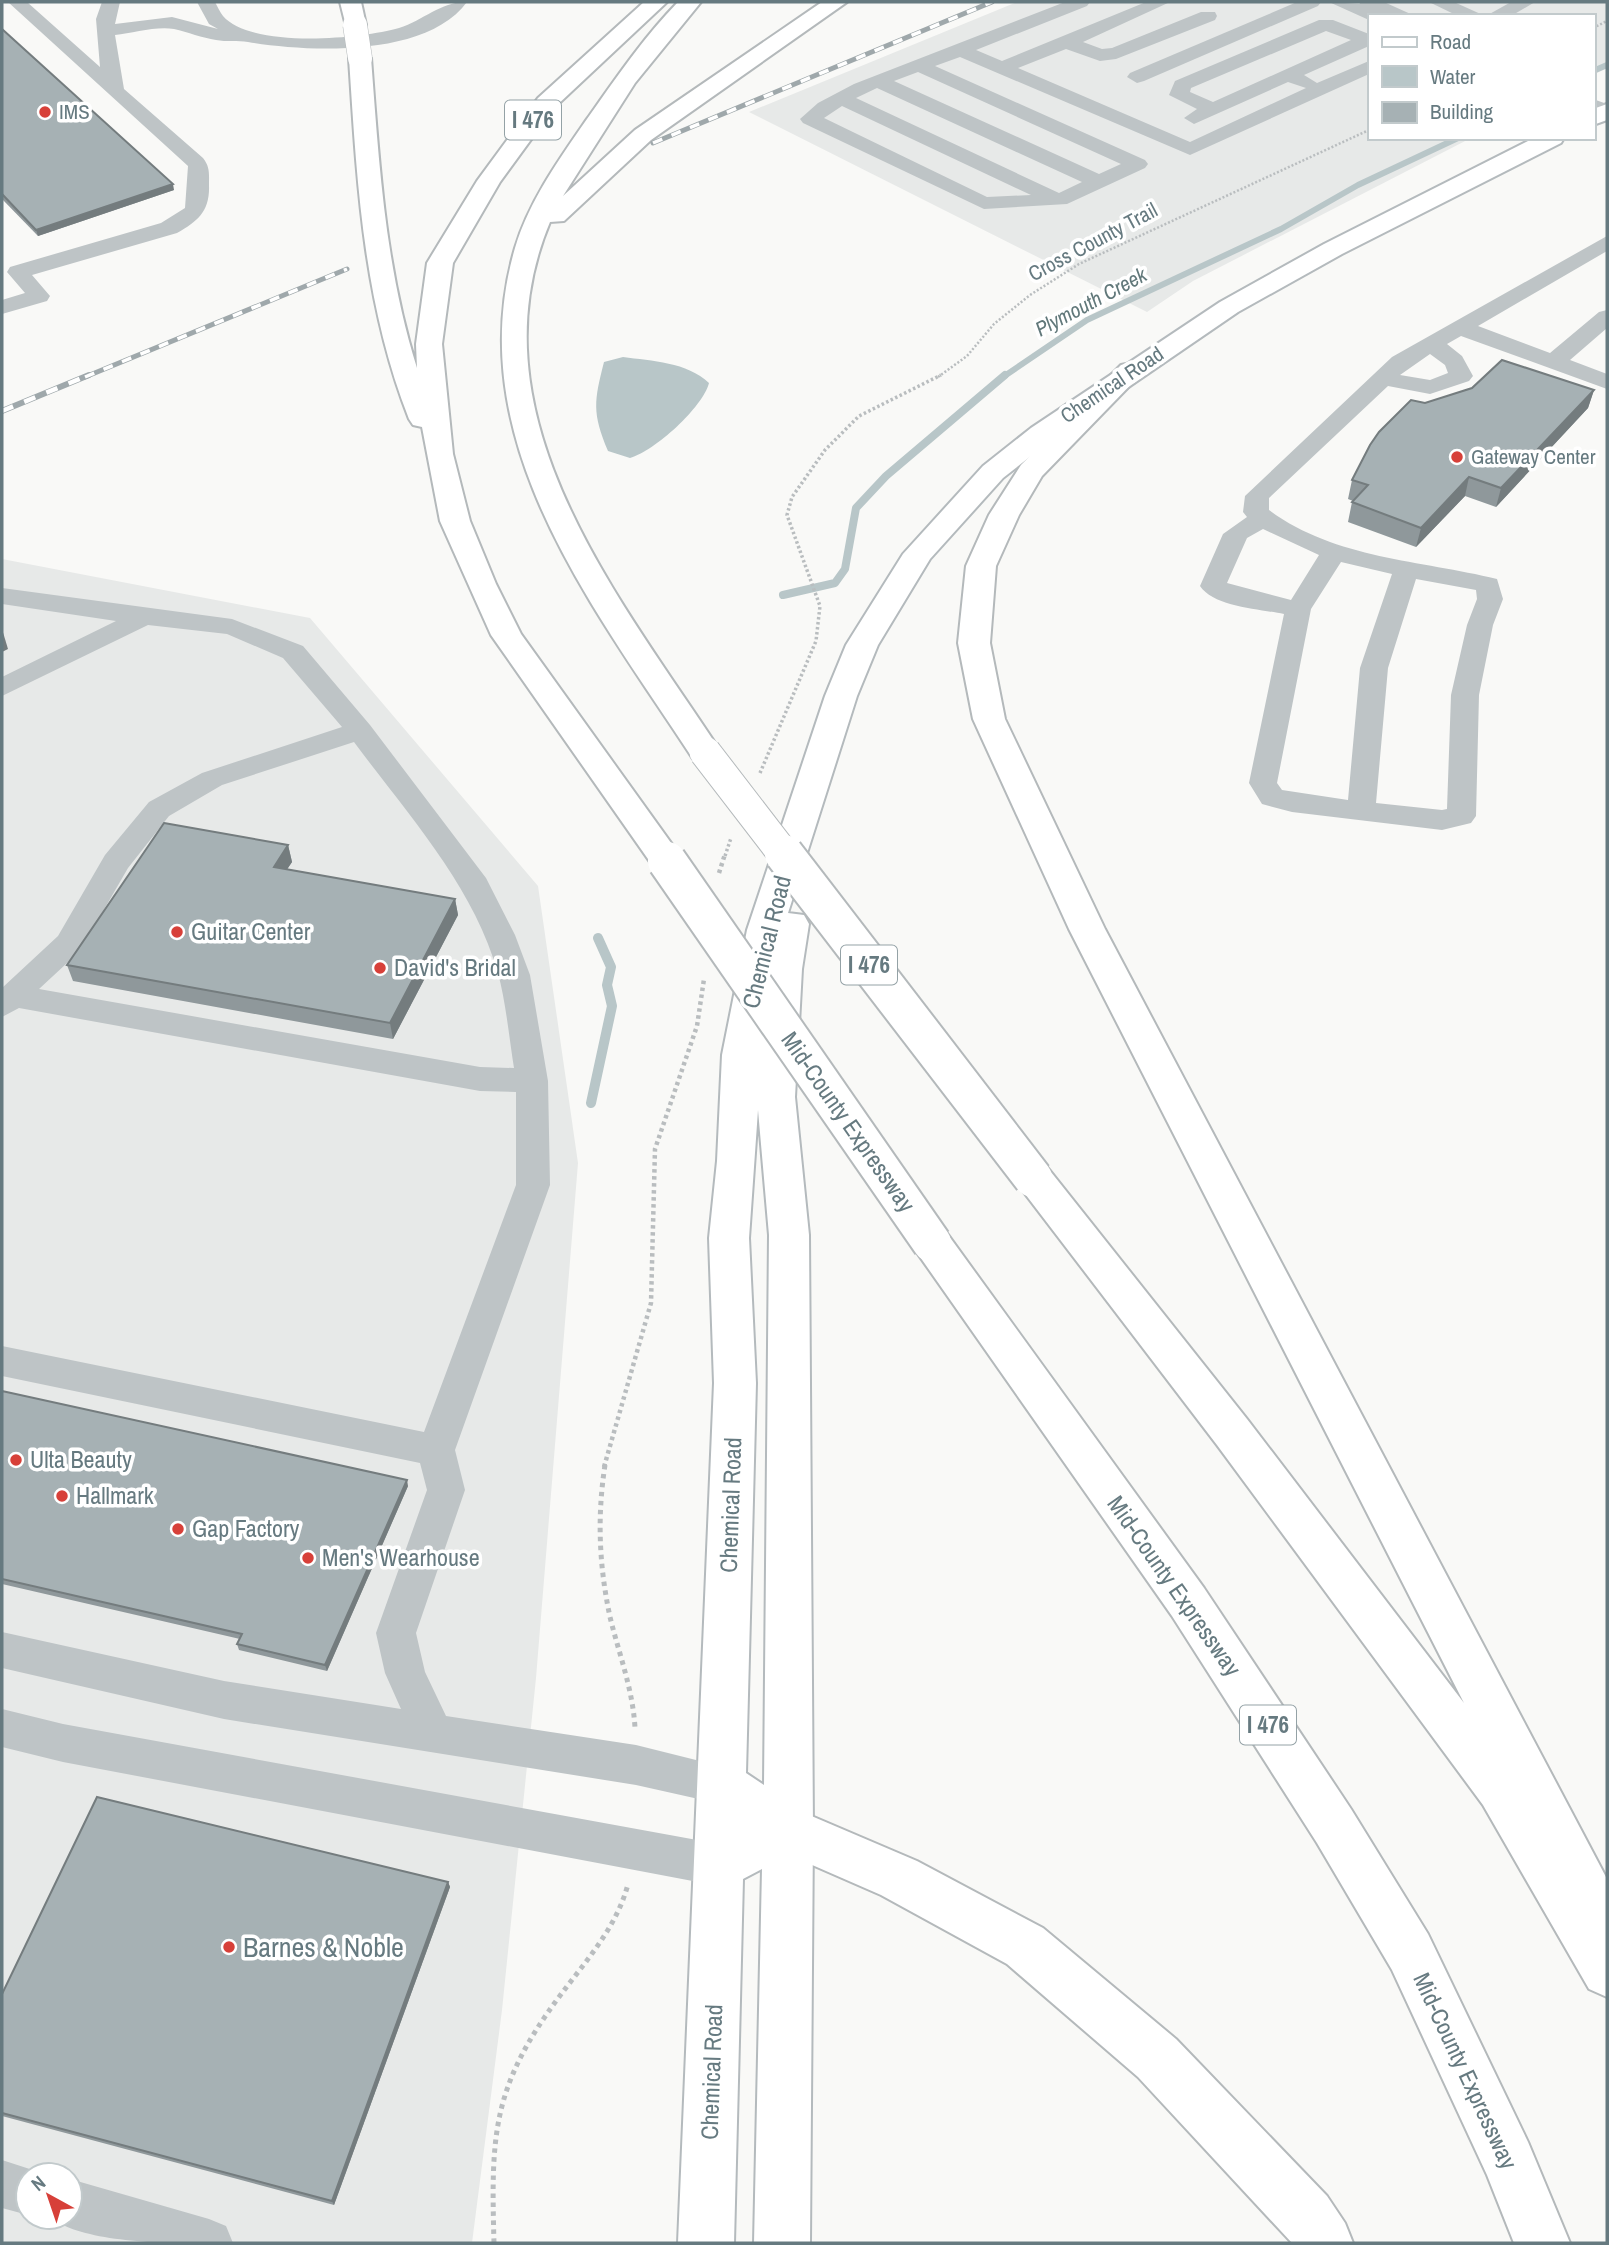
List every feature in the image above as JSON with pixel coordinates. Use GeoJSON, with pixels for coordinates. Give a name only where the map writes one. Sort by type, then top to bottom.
{"type":"FeatureCollection","features":[{"type":"Feature","properties":{"kind":"main road"},"geometry":{"type":"LineString","coordinates":[[351,2],[360,58],[372,219],[394,342],[407,385],[439,454]]}},
{"type":"Feature","properties":{"kind":"main road"},"geometry":{"type":"LineString","coordinates":[[355,25],[359,2]]}},
{"type":"Feature","properties":{"kind":"main road","name":"Mid-County Expressway"},"geometry":{"type":"LineString","coordinates":[[656,2],[546,103],[489,181],[440,263],[429,344],[431,390],[439,454],[455,521],[506,635],[667,861],[932,1243],[1188,1602],[1334,1826],[1410,1952],[1509,2161],[1542,2243]]}},
{"type":"Feature","properties":{"kind":"main road","name":"I 476"},"geometry":{"type":"LineString","coordinates":[[690,2],[629,75],[587,135],[553,188],[527,249],[514,307],[512,351],[515,396],[527,443],[568,534],[599,591],[705,752],[1232,1432],[1500,1789],[1607,1971]]}},
{"type":"Feature","properties":{"kind":"main road"},"geometry":{"type":"LineString","coordinates":[[527,249],[564,206],[643,135],[836,2]]}},
{"type":"Feature","properties":{"kind":"main road","name":"Chemical Road"},"geometry":{"type":"LineString","coordinates":[[706,2243],[735,1383],[729,1238],[737,1161],[741,1055],[765,930],[814,777],[862,645],[918,554],[993,472],[1041,433],[1229,307],[1322,256],[1549,140]]}},
{"type":"Feature","properties":{"kind":"main road"},"geometry":{"type":"LineString","coordinates":[[1131,371],[1031,471],[1004,515],[981,566],[974,643],[989,719],[1087,929],[1607,1930]]}},
{"type":"Feature","properties":{"kind":"main road","name":"Chemical Road"},"geometry":{"type":"LineString","coordinates":[[782,2243],[788,1830],[789,1235],[776,1097],[784,969],[814,777]]}},
{"type":"Feature","properties":{"kind":"main road"},"geometry":{"type":"LineString","coordinates":[[721,1784],[788,1830],[899,1878],[1025,1946],[1157,2058],[1307,2216],[1325,2243]]}},
{"type":"Feature","properties":{"kind":"main road"},"geometry":{"type":"LineString","coordinates":[[719,1865],[788,1830]]}},
{"type":"Feature","properties":{"kind":"lane"},"geometry":{"type":"LineString","coordinates":[[18,2],[199,167],[198,209],[191,217],[169,228],[18,272]]}},
{"type":"Feature","properties":{"kind":"lane"},"geometry":{"type":"LineString","coordinates":[[111,2],[105,19],[115,92]]}},
{"type":"Feature","properties":{"kind":"lane"},"geometry":{"type":"LineString","coordinates":[[206,2],[213,16],[251,36]]}},
{"type":"Feature","properties":{"kind":"lane"},"geometry":{"type":"LineString","coordinates":[[106,31],[172,23],[217,35],[251,36],[311,44],[377,39],[429,23],[458,2]]}},
{"type":"Feature","properties":{"kind":"lane"},"geometry":{"type":"LineString","coordinates":[[920,66],[1138,164],[1060,200],[984,203],[810,119],[828,103],[841,98],[880,82],[920,66],[960,50],[1081,2]]}},
{"type":"Feature","properties":{"kind":"lane"},"geometry":{"type":"LineString","coordinates":[[1002,68],[1161,2]]}},
{"type":"Feature","properties":{"kind":"lane"},"geometry":{"type":"LineString","coordinates":[[1174,2],[1245,31]]}},
{"type":"Feature","properties":{"kind":"lane"},"geometry":{"type":"LineString","coordinates":[[1137,78],[1312,2]]}},
{"type":"Feature","properties":{"kind":"lane"},"geometry":{"type":"LineString","coordinates":[[1338,2],[1369,14]]}},
{"type":"Feature","properties":{"kind":"lane"},"geometry":{"type":"LineString","coordinates":[[1368,2],[1401,14]]}},
{"type":"Feature","properties":{"kind":"lane"},"geometry":{"type":"LineString","coordinates":[[1442,2],[1471,14]]}},
{"type":"Feature","properties":{"kind":"lane"},"geometry":{"type":"LineString","coordinates":[[1500,14],[1527,2]]}},
{"type":"Feature","properties":{"kind":"lane"},"geometry":{"type":"LineString","coordinates":[[1066,42],[1100,55],[1108,54],[1208,16]]}},
{"type":"Feature","properties":{"kind":"lane"},"geometry":{"type":"LineString","coordinates":[[1157,135],[1367,40],[1326,24],[1182,85],[1179,95],[1213,109]]}},
{"type":"Feature","properties":{"kind":"lane"},"geometry":{"type":"LineString","coordinates":[[960,50],[1190,149],[1368,68]]}},
{"type":"Feature","properties":{"kind":"lane"},"geometry":{"type":"LineString","coordinates":[[1051,88],[1087,74],[1117,72],[1137,78],[1148,86],[1141,100],[1112,115]]}},
{"type":"Feature","properties":{"kind":"lane"},"geometry":{"type":"LineString","coordinates":[[1289,75],[1323,89]]}},
{"type":"Feature","properties":{"kind":"lane"},"geometry":{"type":"LineString","coordinates":[[880,82],[1099,182]]}},
{"type":"Feature","properties":{"kind":"lane"},"geometry":{"type":"LineString","coordinates":[[1598,92],[1607,111]]}},
{"type":"Feature","properties":{"kind":"lane"},"geometry":{"type":"LineString","coordinates":[[841,98],[1060,200]]}},
{"type":"Feature","properties":{"kind":"lane"},"geometry":{"type":"LineString","coordinates":[[1334,552],[1298,609],[1263,783],[1272,797],[1292,803],[1442,820],[1461,816],[1465,695],[1479,625],[1490,599],[1488,585],[1334,552],[1273,529],[1256,512],[1257,496],[1400,362],[1607,242]]}},
{"type":"Feature","properties":{"kind":"lane"},"geometry":{"type":"LineString","coordinates":[[2,255],[38,296],[2,307]]}},
{"type":"Feature","properties":{"kind":"lane"},"geometry":{"type":"LineString","coordinates":[[1554,362],[1607,317]]}},
{"type":"Feature","properties":{"kind":"lane"},"geometry":{"type":"LineString","coordinates":[[1461,328],[1607,382]]}},
{"type":"Feature","properties":{"kind":"lane"},"geometry":{"type":"LineString","coordinates":[[1383,377],[1422,390],[1438,388],[1461,376],[1458,365],[1446,353],[1430,345]]}},
{"type":"Feature","properties":{"kind":"lane"},"geometry":{"type":"LineString","coordinates":[[1263,519],[1236,534],[1213,586],[1230,594],[1298,609]]}},
{"type":"Feature","properties":{"kind":"lane"},"geometry":{"type":"LineString","coordinates":[[1361,811],[1374,668],[1407,568]]}},
{"type":"Feature","properties":{"kind":"lane"},"geometry":{"type":"LineString","coordinates":[[2,596],[232,627],[293,652],[360,731],[471,878],[500,935],[514,975],[532,1081],[533,1185],[436,1450],[446,1490],[396,1633],[405,1673],[433,1732]]}},
{"type":"Feature","properties":{"kind":"lane"},"geometry":{"type":"LineString","coordinates":[[2,688],[144,617]]}},
{"type":"Feature","properties":{"kind":"lane"},"geometry":{"type":"LineString","coordinates":[[8,1001],[69,943],[117,862],[159,809],[212,779],[360,731]]}},
{"type":"Feature","properties":{"kind":"lane"},"geometry":{"type":"LineString","coordinates":[[8,1001],[480,1079],[532,1081]]}},
{"type":"Feature","properties":{"kind":"lane"},"geometry":{"type":"LineString","coordinates":[[2,1362],[436,1450]]}},
{"type":"Feature","properties":{"kind":"lane"},"geometry":{"type":"LineString","coordinates":[[2,1650],[224,1700],[636,1765],[721,1784]]}},
{"type":"Feature","properties":{"kind":"lane"},"geometry":{"type":"LineString","coordinates":[[2,1728],[63,1744],[719,1865]]}},
{"type":"Feature","properties":{"kind":"lane"},"geometry":{"type":"LineString","coordinates":[[84,2207],[209,2243]]}},
{"type":"Feature","properties":{"kind":"path","name":"Cross County Trail"},"geometry":{"type":"LineString","coordinates":[[758,776],[816,641],[820,606],[787,515],[792,497],[825,450],[859,416],[950,369],[967,356],[994,324],[1030,295],[1119,244],[1368,130]]}},
{"type":"Feature","properties":{"kind":"path"},"geometry":{"type":"LineString","coordinates":[[717,885],[721,859],[732,836]]}},
{"type":"Feature","properties":{"kind":"path"},"geometry":{"type":"LineString","coordinates":[[636,1765],[634,1706],[610,1615],[600,1555],[598,1512],[605,1462],[651,1303],[655,1149],[697,1026],[704,975]]}},
{"type":"Feature","properties":{"kind":"path"},"geometry":{"type":"LineString","coordinates":[[494,2243],[493,2197],[498,2113],[515,2069],[537,2028],[597,1945],[627,1895],[631,1848]]}},
{"type":"Feature","properties":{"kind":"shaded area"},"geometry":{"type":"Polygon","coordinates":[[[1017,2],[1607,2],[1607,68],[1595,74],[1595,14],[1368,14],[1368,140],[1467,140],[1193,281],[1147,312],[749,112],[1017,2]]]}},
{"type":"Feature","properties":{"kind":"shaded area"},"geometry":{"type":"Polygon","coordinates":[[[2,559],[310,618],[538,886],[578,1163],[536,1678],[502,2010],[472,2243],[2,2243],[2,559]]]}},
{"type":"Feature","properties":{"kind":"water"},"geometry":{"type":"Polygon","coordinates":[[[623,357],[680,367],[709,383],[698,404],[677,427],[652,447],[630,458],[608,451],[599,427],[596,407],[604,362],[623,357]]]}},
{"type":"Feature","properties":{"kind":"building","name":"IMS"},"geometry":{"type":"Polygon","coordinates":[[[2,29],[173,184],[36,230],[2,194],[2,29]]]}},
{"type":"Feature","properties":{"kind":"building","name":"Gateway Center"},"geometry":{"type":"Polygon","coordinates":[[[1502,360],[1594,390],[1501,488],[1469,477],[1421,528],[1352,502],[1368,485],[1352,480],[1370,445],[1379,432],[1411,400],[1425,403],[1472,388],[1502,360]]]}},
{"type":"Feature","properties":{"kind":"building"},"geometry":{"type":"Polygon","coordinates":[[[164,823],[288,845],[274,867],[455,899],[390,1023],[67,965],[164,823]]]}},
{"type":"Feature","properties":{"kind":"building"},"geometry":{"type":"Polygon","coordinates":[[[2,1391],[407,1480],[325,1665],[237,1644],[242,1634],[2,1579],[2,1391]]]}},
{"type":"Feature","properties":{"kind":"building","name":"Barnes & Noble"},"geometry":{"type":"Polygon","coordinates":[[[97,1797],[448,1882],[332,2201],[2,2113],[2,1994],[97,1797]]]}},
{"type":"Feature","properties":{"kind":"waterway","name":"Plymouth Creek"},"geometry":{"type":"LineString","coordinates":[[1595,70],[1607,65]]}},
{"type":"Feature","properties":{"kind":"waterway","name":"Plymouth Creek"},"geometry":{"type":"LineString","coordinates":[[1003,377],[1087,320],[1281,229],[1358,185],[1454,140]]}},
{"type":"Feature","properties":{"kind":"waterway","name":"Plymouth Creek"},"geometry":{"type":"LineString","coordinates":[[783,595],[835,583],[845,569],[856,508],[886,476],[1005,375]]}},
{"type":"Feature","properties":{"kind":"waterway","name":"Plymouth Creek"},"geometry":{"type":"LineString","coordinates":[[591,1103],[612,1006],[607,985],[611,967],[598,938]]}},
{"type":"Feature","properties":{"kind":"railway"},"geometry":{"type":"LineString","coordinates":[[653,143],[992,2]]}},
{"type":"Feature","properties":{"kind":"railway"},"geometry":{"type":"LineString","coordinates":[[85,377],[347,269]]}},
{"type":"Feature","properties":{"kind":"railway"},"geometry":{"type":"LineString","coordinates":[[2,411],[89,375]]}},
{"type":"Feature","properties":{"kind":"place","name":"IMS"},"geometry":{"type":"Point","coordinates":[45,112]}},
{"type":"Feature","properties":{"kind":"place","name":"Gateway Center"},"geometry":{"type":"Point","coordinates":[1457,457]}},
{"type":"Feature","properties":{"kind":"place","name":"Guitar Center"},"geometry":{"type":"Point","coordinates":[177,932]}},
{"type":"Feature","properties":{"kind":"place","name":"David's Bridal"},"geometry":{"type":"Point","coordinates":[380,968]}},
{"type":"Feature","properties":{"kind":"place","name":"Ulta Beauty"},"geometry":{"type":"Point","coordinates":[16,1460]}},
{"type":"Feature","properties":{"kind":"place","name":"Hallmark"},"geometry":{"type":"Point","coordinates":[62,1496]}},
{"type":"Feature","properties":{"kind":"place","name":"Gap Factory"},"geometry":{"type":"Point","coordinates":[178,1529]}},
{"type":"Feature","properties":{"kind":"place","name":"Men's Wearhouse"},"geometry":{"type":"Point","coordinates":[308,1558]}},
{"type":"Feature","properties":{"kind":"place","name":"Barnes & Noble"},"geometry":{"type":"Point","coordinates":[229,1947]}}]}
